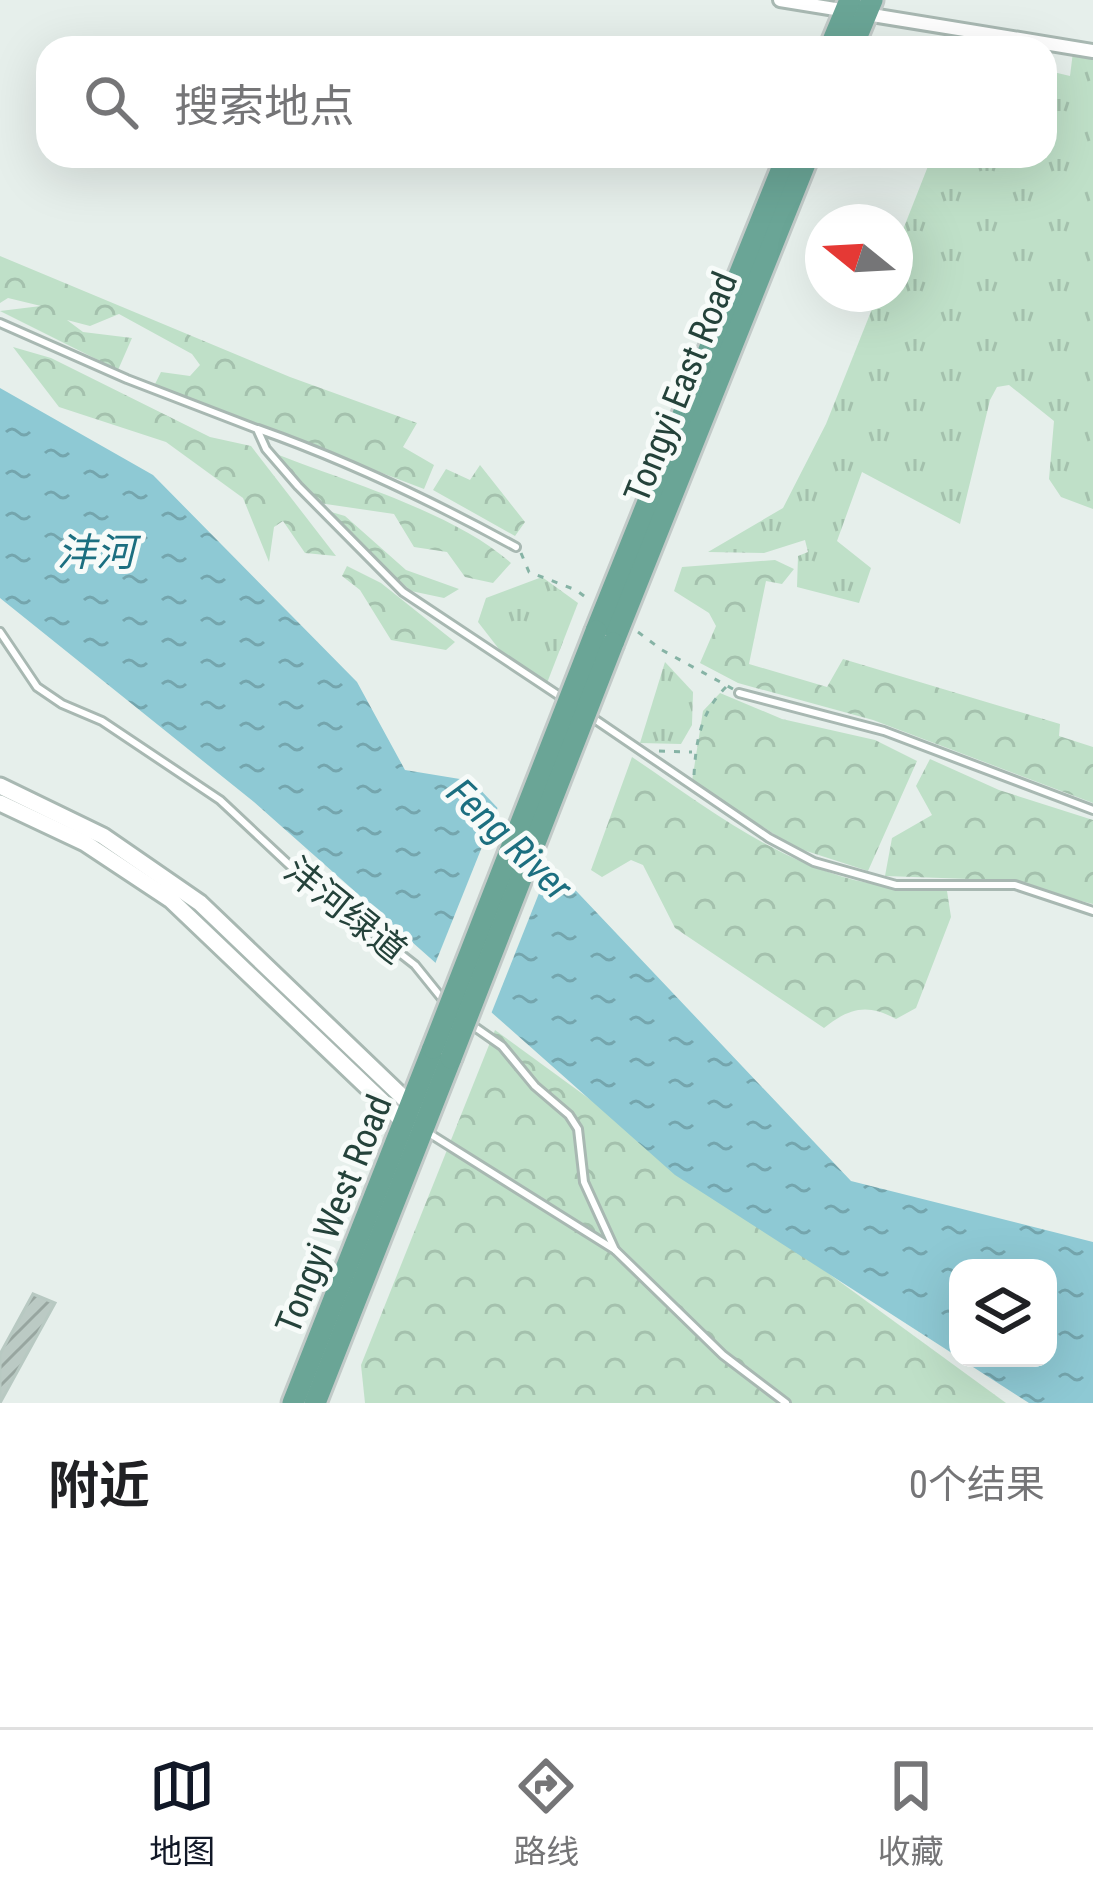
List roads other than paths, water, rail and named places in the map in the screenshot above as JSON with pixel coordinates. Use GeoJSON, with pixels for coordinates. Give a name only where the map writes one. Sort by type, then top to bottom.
{"type":"FeatureCollection","features":[{"type":"Feature","properties":{"kind":"main road"},"geometry":{"type":"LineString","coordinates":[[838,36],[858,6]]}},
{"type":"Feature","properties":{"kind":"main road"},"geometry":{"type":"LineString","coordinates":[[854,36],[858,6]]}},
{"type":"Feature","properties":{"kind":"main road","name":"Tongyi East Road"},"geometry":{"type":"LineString","coordinates":[[609,626],[782,168]]}},
{"type":"Feature","properties":{"kind":"main road","name":"Tongyi East Road"},"geometry":{"type":"LineString","coordinates":[[609,626],[803,168]]}},
{"type":"Feature","properties":{"kind":"main road","name":"Tongyi West Road"},"geometry":{"type":"LineString","coordinates":[[312,1397],[609,626]]}},
{"type":"Feature","properties":{"kind":"street"},"geometry":{"type":"LineString","coordinates":[[780,0],[858,6],[1015,36]]}},
{"type":"Feature","properties":{"kind":"street"},"geometry":{"type":"LineString","coordinates":[[1057,44],[1093,51]]}},
{"type":"Feature","properties":{"kind":"street"},"geometry":{"type":"LineString","coordinates":[[0,786],[103,836],[200,903],[417,1123]]}},
{"type":"Feature","properties":{"kind":"street"},"geometry":{"type":"LineString","coordinates":[[0,803],[85,844],[171,900],[417,1123]]}},
{"type":"Feature","properties":{"kind":"lane"},"geometry":{"type":"LineString","coordinates":[[0,323],[127,379],[342,458],[516,547]]}},
{"type":"Feature","properties":{"kind":"lane"},"geometry":{"type":"LineString","coordinates":[[257,429],[266,448],[298,486],[403,592],[769,838],[847,874],[896,885],[1015,885],[1093,911]]}},
{"type":"Feature","properties":{"kind":"lane","name":"沣河绿道"},"geometry":{"type":"LineString","coordinates":[[0,632],[38,687],[62,704],[103,721],[220,800],[299,874],[415,965],[455,1014],[502,1046],[578,1129],[584,1182],[615,1250]]}},
{"type":"Feature","properties":{"kind":"lane"},"geometry":{"type":"LineString","coordinates":[[740,693],[884,731],[1093,811]]}},
{"type":"Feature","properties":{"kind":"lane"},"geometry":{"type":"LineString","coordinates":[[417,1123],[615,1250],[723,1355],[786,1403]]}},
{"type":"Feature","properties":{"kind":"water","name":"沣河"},"geometry":{"type":"Polygon","coordinates":[[[0,388],[153,475],[357,682],[405,770],[472,781],[851,1181],[1093,1242],[1093,1403],[1029,1403],[973,1367],[1057,1367],[1057,1259],[949,1259],[949,1351],[675,1175],[254,802],[0,598],[0,388]]]}},
{"type":"Feature","properties":{"kind":"water label","name":"Feng River"},"geometry":{"type":"Point","coordinates":[510,839]}}]}
